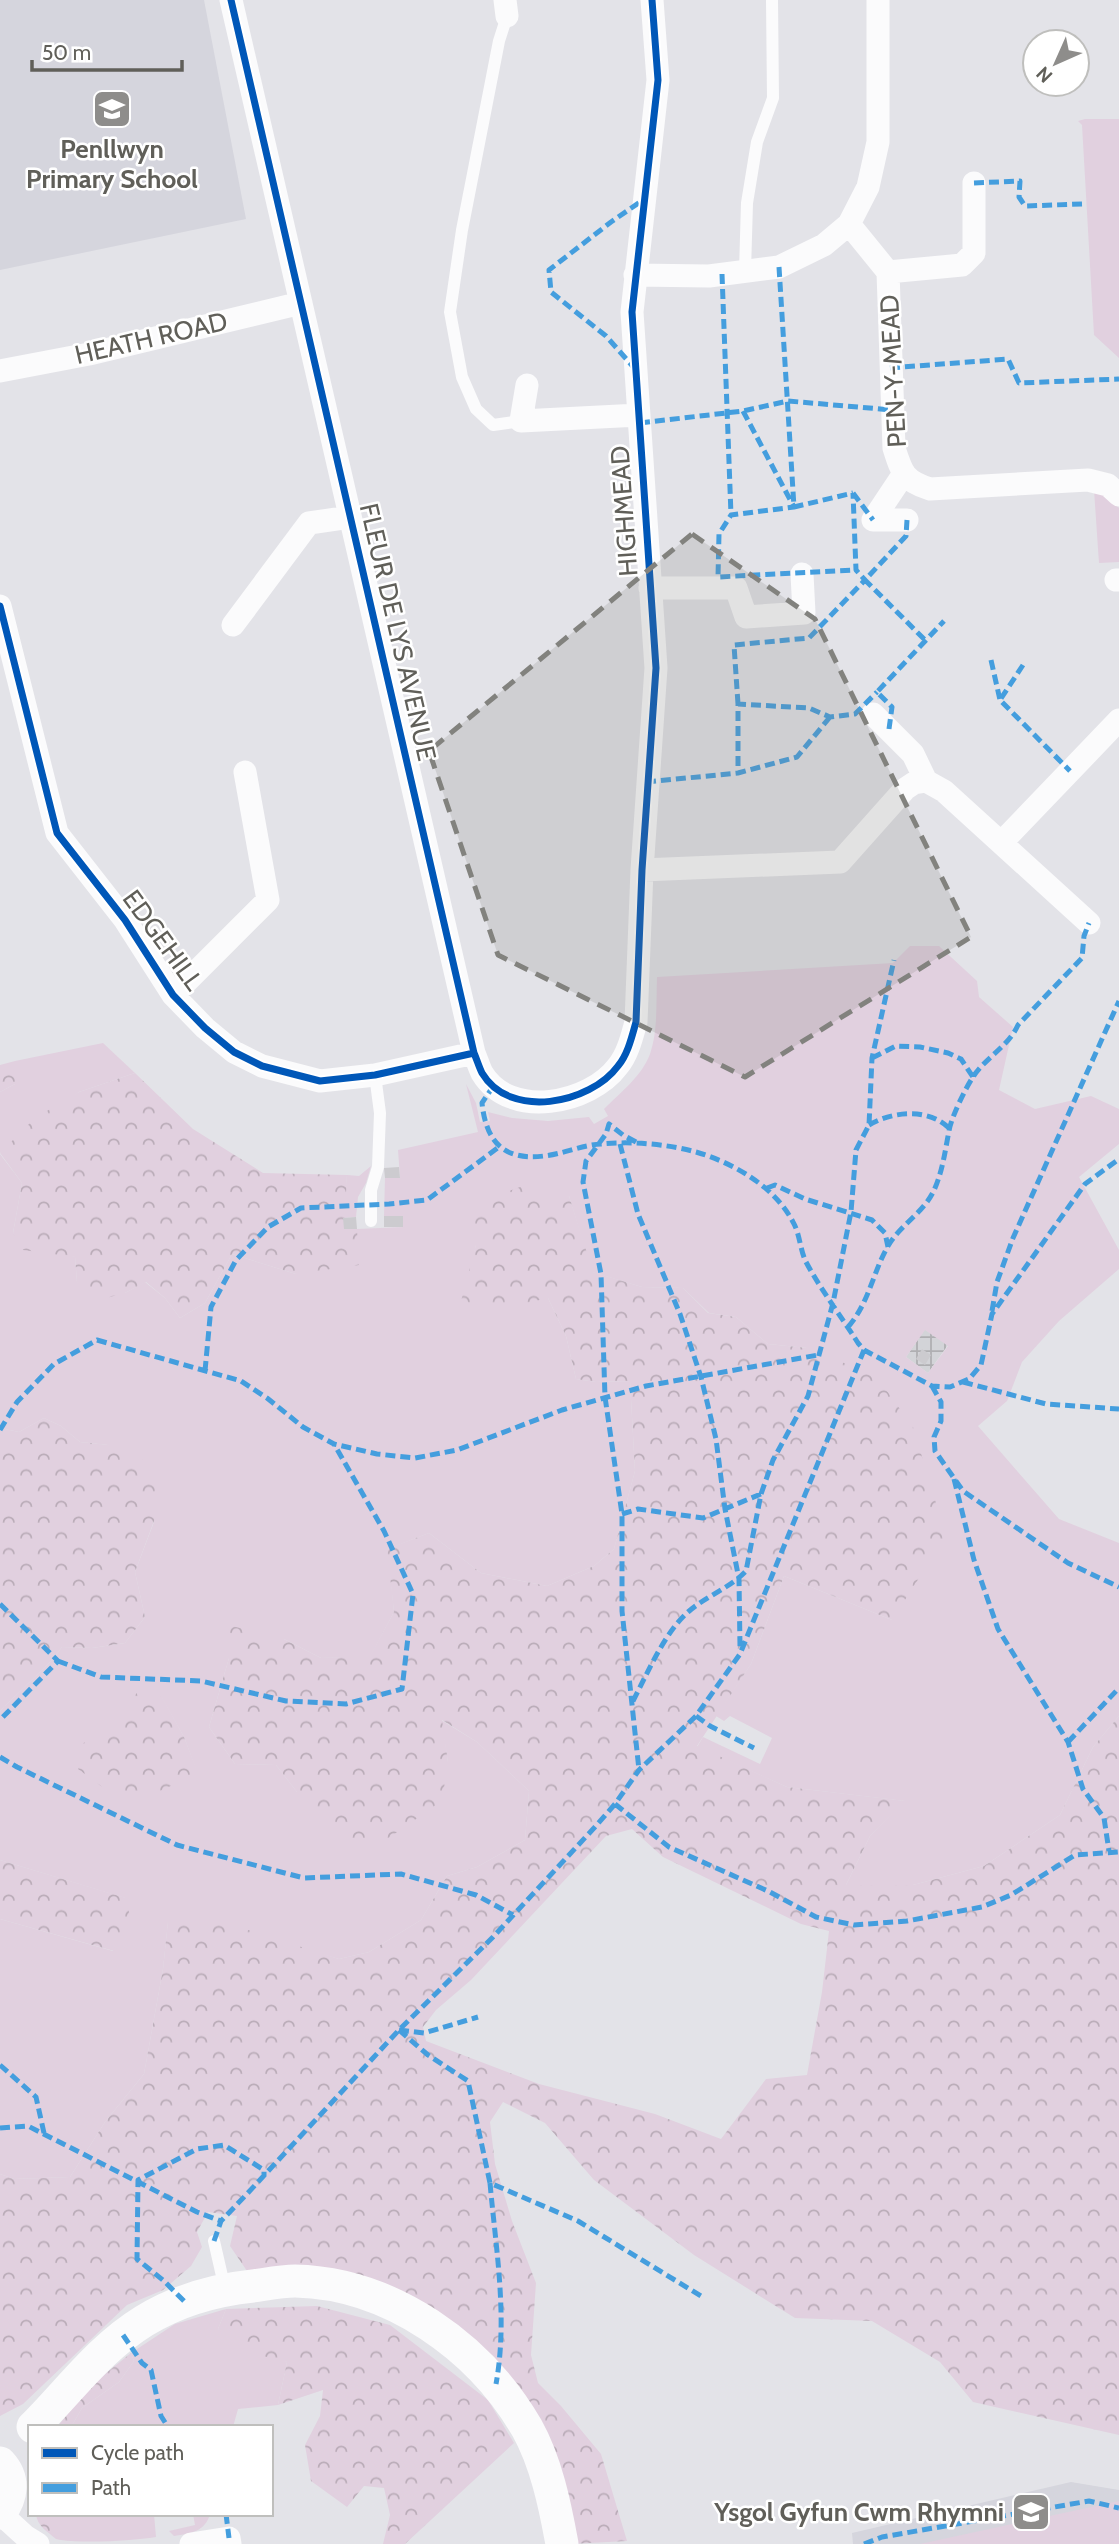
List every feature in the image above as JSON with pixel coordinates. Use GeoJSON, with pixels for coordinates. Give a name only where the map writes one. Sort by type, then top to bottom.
{"type":"FeatureCollection","features":[{"type":"Feature","properties":{"kind":"main road"},"geometry":{"type":"LineString","coordinates":[[34,2425],[102,2353],[123,2335],[145,2320],[195,2296],[225,2289],[295,2281],[346,2287],[392,2303],[446,2336],[482,2366],[528,2430],[543,2468],[562,2544]]}},
{"type":"Feature","properties":{"kind":"main road"},"geometry":{"type":"LineString","coordinates":[[0,2513],[7,2503],[10,2491],[9,2479],[0,2461],[28,2431]]}},
{"type":"Feature","properties":{"kind":"street","name":"FLEUR DE LYS AVENUE"},"geometry":{"type":"LineString","coordinates":[[231,0],[474,1053],[483,1075],[498,1089],[514,1097],[537,1102],[557,1101],[582,1095],[603,1082],[619,1065],[636,1022]]}},
{"type":"Feature","properties":{"kind":"street","name":"HIGHMEAD"},"geometry":{"type":"LineString","coordinates":[[636,1022],[642,870],[656,668],[632,312],[658,80],[652,0]]}},
{"type":"Feature","properties":{"kind":"street"},"geometry":{"type":"LineString","coordinates":[[635,275],[709,276],[779,267],[824,245],[849,224],[868,187],[878,142],[878,0]]}},
{"type":"Feature","properties":{"kind":"street"},"geometry":{"type":"LineString","coordinates":[[888,272],[962,265],[974,253],[974,183]]}},
{"type":"Feature","properties":{"kind":"street","name":"PEN-Y-MEAD"},"geometry":{"type":"LineString","coordinates":[[849,224],[888,272],[894,448],[903,475],[915,485],[930,489],[1088,480],[1108,485],[1119,495]]}},
{"type":"Feature","properties":{"kind":"street","name":"HEATH ROAD"},"geometry":{"type":"LineString","coordinates":[[0,371],[89,354],[301,303]]}},
{"type":"Feature","properties":{"kind":"street"},"geometry":{"type":"LineString","coordinates":[[527,385],[521,421],[639,415]]}},
{"type":"Feature","properties":{"kind":"street"},"geometry":{"type":"LineString","coordinates":[[903,475],[873,520],[907,520]]}},
{"type":"Feature","properties":{"kind":"street"},"geometry":{"type":"LineString","coordinates":[[233,625],[309,523],[350,517]]}},
{"type":"Feature","properties":{"kind":"street"},"geometry":{"type":"LineString","coordinates":[[650,588],[736,588],[746,617],[804,612],[802,574]]}},
{"type":"Feature","properties":{"kind":"street","name":"EDGEHILL"},"geometry":{"type":"LineString","coordinates":[[0,606],[57,833],[125,920],[173,995],[205,1028],[234,1052],[262,1066],[320,1081],[375,1076],[474,1053]]}},
{"type":"Feature","properties":{"kind":"street"},"geometry":{"type":"LineString","coordinates":[[873,714],[913,754],[926,780],[944,791],[1089,923]]}},
{"type":"Feature","properties":{"kind":"street"},"geometry":{"type":"LineString","coordinates":[[1002,842],[1119,720]]}},
{"type":"Feature","properties":{"kind":"street","name":"EDGEHILL"},"geometry":{"type":"LineString","coordinates":[[173,995],[268,900],[245,772]]}},
{"type":"Feature","properties":{"kind":"street"},"geometry":{"type":"LineString","coordinates":[[642,870],[840,862],[905,789],[926,780]]}},
{"type":"Feature","properties":{"kind":"street"},"geometry":{"type":"LineString","coordinates":[[0,2513],[38,2544]]}},
{"type":"Feature","properties":{"kind":"street"},"geometry":{"type":"LineString","coordinates":[[191,2544],[229,2538],[230,2544]]}},
{"type":"Feature","properties":{"kind":"lane"},"geometry":{"type":"LineString","coordinates":[[746,271],[747,203],[757,142],[773,98],[772,0]]}},
{"type":"Feature","properties":{"kind":"lane"},"geometry":{"type":"LineString","coordinates":[[506,8],[462,230],[450,312],[462,377],[476,409],[492,425],[521,421]]}},
{"type":"Feature","properties":{"kind":"lane"},"geometry":{"type":"LineString","coordinates":[[371,1222],[372,1190],[378,1167],[380,1113],[375,1076]]}},
{"type":"Feature","properties":{"kind":"lane"},"geometry":{"type":"LineString","coordinates":[[215,2241],[225,2289]]}},
{"type":"Feature","properties":{"kind":"highlighted area"},"geometry":{"type":"Polygon","coordinates":[[[692,534],[815,619],[971,937],[745,1077],[498,955],[429,751],[692,534]]]}},
{"type":"Feature","properties":{"kind":"shaded area","name":"Penllwyn Primary School"},"geometry":{"type":"Polygon","coordinates":[[[0,0],[204,0],[246,219],[0,270],[0,0]]]}},
{"type":"Feature","properties":{"kind":"shaded area"},"geometry":{"type":"Polygon","coordinates":[[[925,1329],[948,1345],[928,1373],[906,1357],[925,1329]]]}},
{"type":"Feature","properties":{"kind":"shaded area","name":"Ysgol Gyfun Cwm Rhymni"},"geometry":{"type":"Polygon","coordinates":[[[1071,2482],[1119,2490],[1119,2544],[853,2544],[852,2533],[1071,2482]]]}},
{"type":"Feature","properties":{"kind":"green space"},"geometry":{"type":"Polygon","coordinates":[[[1119,119],[1119,358],[1094,335],[1082,125],[1078,121],[1119,119]]]}},
{"type":"Feature","properties":{"kind":"green space"},"geometry":{"type":"Polygon","coordinates":[[[1094,490],[1099,491],[1119,508],[1119,562],[1099,563],[1094,490]]]}},
{"type":"Feature","properties":{"kind":"green space"},"geometry":{"type":"Polygon","coordinates":[[[910,946],[939,946],[977,981],[979,997],[1013,1027],[999,1090],[1035,1109],[1091,1096],[1119,1109],[1119,1144],[1079,1177],[1119,1250],[1119,1269],[1059,1321],[1022,1362],[1007,1401],[978,1426],[1059,1519],[1119,1543],[1119,1716],[1093,1747],[1060,1815],[984,1866],[913,1885],[846,1885],[870,1836],[905,1801],[787,1787],[697,1747],[703,1737],[760,1764],[772,1738],[730,1716],[724,1721],[716,1716],[751,1664],[784,1576],[892,1620],[807,1348],[768,1344],[736,1317],[709,1313],[683,1288],[642,1287],[592,1272],[569,1196],[476,1245],[470,1272],[548,1298],[566,1336],[576,1379],[596,1382],[630,1381],[635,1471],[614,1549],[594,1566],[547,1586],[481,1573],[429,1533],[388,1549],[394,1612],[370,1657],[321,1658],[284,1639],[229,1658],[209,1727],[235,1764],[276,1765],[297,1792],[448,1762],[441,1720],[477,1742],[529,1791],[525,1840],[477,1867],[447,1876],[421,1920],[369,1952],[339,1959],[297,1947],[168,1922],[163,1969],[144,2074],[105,2122],[70,2177],[14,2179],[0,2174],[0,1919],[113,1951],[125,1898],[0,1860],[0,1711],[62,1647],[92,1648],[125,1643],[145,1617],[135,1572],[154,1522],[108,1445],[80,1442],[61,1426],[44,1418],[19,1432],[0,1428],[0,1154],[22,1183],[13,1233],[75,1257],[77,1282],[125,1293],[145,1282],[165,1298],[180,1318],[205,1303],[232,1254],[296,1274],[357,1229],[403,1227],[403,1216],[384,1216],[385,1178],[400,1177],[398,1150],[478,1132],[466,1084],[476,1103],[480,1122],[490,1121],[488,1112],[512,1118],[548,1121],[589,1117],[594,1124],[608,1116],[604,1109],[636,1077],[650,1054],[655,1026],[657,977],[893,963],[910,946]],[[925,1330],[906,1357],[928,1373],[948,1346],[925,1330]],[[162,1698],[118,1719],[95,1737],[197,1772],[184,1737],[162,1698]]]}},
{"type":"Feature","properties":{"kind":"green space"},"geometry":{"type":"Polygon","coordinates":[[[103,1043],[135,1073],[79,1092],[0,1153],[0,1092],[15,1084],[15,1061],[103,1043]]]}},
{"type":"Feature","properties":{"kind":"green space"},"geometry":{"type":"Polygon","coordinates":[[[15,1061],[15,1084],[0,1092],[0,1065],[15,1061]]]}},
{"type":"Feature","properties":{"kind":"green space"},"geometry":{"type":"Polygon","coordinates":[[[135,1073],[193,1129],[263,1173],[347,1175],[344,1229],[357,1229],[359,1265],[296,1274],[232,1254],[205,1303],[180,1318],[165,1298],[146,1282],[125,1293],[91,1302],[77,1282],[75,1257],[23,1250],[13,1233],[22,1183],[0,1153],[35,1118],[79,1092],[135,1073]]]}},
{"type":"Feature","properties":{"kind":"green space"},"geometry":{"type":"Polygon","coordinates":[[[371,1166],[358,1197],[356,1217],[343,1218],[347,1175],[359,1176],[371,1166]]]}},
{"type":"Feature","properties":{"kind":"green space"},"geometry":{"type":"Polygon","coordinates":[[[523,1186],[543,1200],[569,1196],[593,1272],[642,1287],[683,1288],[708,1313],[736,1317],[768,1344],[807,1348],[876,1376],[913,1427],[946,1536],[892,1620],[784,1576],[751,1664],[697,1746],[787,1787],[906,1801],[870,1836],[846,1885],[913,1885],[984,1866],[1060,1815],[1093,1747],[1119,1716],[1119,2435],[973,2402],[940,2362],[872,2321],[795,2318],[694,2255],[594,2180],[545,2123],[503,2102],[490,2122],[495,2164],[512,2221],[536,2283],[531,2355],[538,2383],[601,2454],[627,2541],[570,2544],[560,2485],[454,2330],[247,2271],[230,2246],[237,2216],[208,2212],[197,2232],[202,2247],[191,2266],[163,2290],[127,2305],[23,2404],[0,2416],[0,2174],[14,2179],[70,2177],[105,2122],[144,2074],[163,1969],[168,1921],[208,1917],[339,1959],[369,1952],[421,1920],[447,1876],[477,1867],[525,1840],[529,1791],[477,1742],[442,1720],[448,1762],[442,1801],[377,1846],[346,1845],[276,1765],[235,1764],[209,1727],[229,1658],[228,1625],[284,1639],[321,1658],[370,1656],[394,1612],[387,1549],[429,1533],[481,1573],[547,1586],[594,1566],[614,1549],[635,1471],[630,1381],[596,1382],[576,1379],[566,1336],[548,1298],[500,1309],[461,1301],[476,1245],[465,1219],[486,1199],[523,1186]],[[632,1829],[606,1836],[471,1980],[436,2010],[423,2027],[426,2041],[539,2084],[655,2114],[721,2139],[766,2079],[807,2075],[822,1992],[829,1931],[801,1924],[663,1857],[632,1829]]]}},
{"type":"Feature","properties":{"kind":"green space"},"geometry":{"type":"Polygon","coordinates":[[[44,1418],[61,1426],[80,1442],[108,1445],[145,1461],[157,1491],[154,1521],[135,1572],[145,1617],[125,1643],[92,1648],[62,1647],[0,1711],[0,1428],[19,1432],[44,1418]]]}},
{"type":"Feature","properties":{"kind":"green space"},"geometry":{"type":"Polygon","coordinates":[[[139,1690],[162,1697],[184,1737],[198,1773],[158,1792],[117,1798],[78,1769],[78,1746],[112,1722],[139,1690]]]}},
{"type":"Feature","properties":{"kind":"green space"},"geometry":{"type":"Polygon","coordinates":[[[0,1860],[126,1898],[133,1931],[114,1951],[0,1919],[0,1860]]]}},
{"type":"Feature","properties":{"kind":"green space"},"geometry":{"type":"Polygon","coordinates":[[[317,2306],[390,2325],[488,2400],[514,2443],[405,2544],[383,2544],[390,2515],[384,2488],[364,2486],[347,2507],[311,2481],[305,2445],[320,2416],[323,2390],[278,2405],[287,2362],[235,2349],[218,2329],[226,2309],[317,2306]]]}},
{"type":"Feature","properties":{"kind":"green space"},"geometry":{"type":"Polygon","coordinates":[[[226,2309],[218,2329],[287,2362],[278,2405],[238,2409],[234,2425],[72,2425],[82,2408],[119,2382],[134,2361],[131,2353],[175,2324],[226,2309]]]}},
{"type":"Feature","properties":{"kind":"green space"},"geometry":{"type":"Polygon","coordinates":[[[131,2353],[134,2361],[119,2382],[82,2408],[72,2425],[59,2425],[89,2387],[131,2353]]]}},
{"type":"Feature","properties":{"kind":"green space"},"geometry":{"type":"Polygon","coordinates":[[[1119,2501],[1119,2544],[920,2544],[1119,2501]]]}},
{"type":"Feature","properties":{"kind":"green space"},"geometry":{"type":"Polygon","coordinates":[[[56,2516],[154,2516],[156,2537],[105,2541],[56,2539],[56,2516]]]}},
{"type":"Feature","properties":{"kind":"green space"},"geometry":{"type":"Polygon","coordinates":[[[56,2516],[56,2539],[46,2531],[37,2518],[56,2516]]]}},
{"type":"Feature","properties":{"kind":"green space"},"geometry":{"type":"Polygon","coordinates":[[[193,2516],[209,2516],[205,2525],[196,2531],[174,2536],[169,2531],[195,2525],[193,2516]]]}},
{"type":"Feature","properties":{"kind":"building"},"geometry":{"type":"Polygon","coordinates":[[[399,1167],[400,1178],[385,1178],[384,1168],[399,1167]]]}},
{"type":"Feature","properties":{"kind":"building"},"geometry":{"type":"Polygon","coordinates":[[[384,1216],[403,1216],[403,1227],[384,1227],[384,1216]]]}},
{"type":"Feature","properties":{"kind":"building"},"geometry":{"type":"Polygon","coordinates":[[[356,1217],[357,1229],[344,1229],[343,1218],[356,1217]]]}},
{"type":"Feature","properties":{"kind":"building"},"geometry":{"type":"Polygon","coordinates":[[[922,1349],[931,1355],[925,1365],[916,1359],[922,1349]]]}},
{"type":"Feature","properties":{"kind":"marked path"},"geometry":{"type":"LineString","coordinates":[[974,183],[1020,181],[1019,197],[1025,206],[1082,204]]}},
{"type":"Feature","properties":{"kind":"marked path"},"geometry":{"type":"LineString","coordinates":[[636,370],[606,336],[551,292],[549,270],[643,200]]}},
{"type":"Feature","properties":{"kind":"marked path"},"geometry":{"type":"LineString","coordinates":[[779,267],[794,507],[853,493]]}},
{"type":"Feature","properties":{"kind":"marked path"},"geometry":{"type":"LineString","coordinates":[[722,274],[731,515]]}},
{"type":"Feature","properties":{"kind":"marked path"},"geometry":{"type":"LineString","coordinates":[[890,368],[1008,359],[1019,383],[1119,379]]}},
{"type":"Feature","properties":{"kind":"marked path"},"geometry":{"type":"LineString","coordinates":[[640,423],[743,411],[788,401],[892,410]]}},
{"type":"Feature","properties":{"kind":"marked path"},"geometry":{"type":"LineString","coordinates":[[743,411],[794,507],[731,515],[719,534],[718,577],[856,570]]}},
{"type":"Feature","properties":{"kind":"marked path"},"geometry":{"type":"LineString","coordinates":[[853,493],[873,520]]}},
{"type":"Feature","properties":{"kind":"marked path"},"geometry":{"type":"LineString","coordinates":[[738,704],[734,645],[809,638],[865,580],[856,570],[853,493]]}},
{"type":"Feature","properties":{"kind":"marked path"},"geometry":{"type":"LineString","coordinates":[[907,520],[906,536],[865,580],[926,641]]}},
{"type":"Feature","properties":{"kind":"marked path"},"geometry":{"type":"LineString","coordinates":[[889,729],[892,707],[877,692],[944,621]]}},
{"type":"Feature","properties":{"kind":"marked path"},"geometry":{"type":"LineString","coordinates":[[991,660],[1000,700]]}},
{"type":"Feature","properties":{"kind":"marked path"},"geometry":{"type":"LineString","coordinates":[[1023,665],[1000,700],[1070,771]]}},
{"type":"Feature","properties":{"kind":"marked path"},"geometry":{"type":"LineString","coordinates":[[830,717],[797,757],[738,773],[738,704],[809,708],[830,717],[855,714],[877,692]]}},
{"type":"Feature","properties":{"kind":"marked path"},"geometry":{"type":"LineString","coordinates":[[646,782],[738,773]]}},
{"type":"Feature","properties":{"kind":"marked path"},"geometry":{"type":"LineString","coordinates":[[848,1327],[866,1298],[888,1246],[925,1204],[935,1188],[952,1119],[970,1082],[978,1070],[1009,1040],[1018,1025],[1082,958],[1084,936],[1089,923]]}},
{"type":"Feature","properties":{"kind":"marked path"},"geometry":{"type":"LineString","coordinates":[[633,1701],[657,1654],[680,1620],[695,1606],[746,1571],[761,1494],[773,1460],[808,1396],[833,1303],[851,1212],[856,1150],[869,1125],[872,1058],[894,960]]}},
{"type":"Feature","properties":{"kind":"marked path"},"geometry":{"type":"LineString","coordinates":[[992,1311],[997,1282],[1013,1238],[1119,1001]]}},
{"type":"Feature","properties":{"kind":"marked path"},"geometry":{"type":"LineString","coordinates":[[872,1058],[896,1046],[920,1047],[948,1053],[961,1059],[973,1077]]}},
{"type":"Feature","properties":{"kind":"marked path"},"geometry":{"type":"LineString","coordinates":[[494,1085],[482,1103],[488,1128],[499,1146],[518,1155],[544,1156],[601,1144],[649,1144],[685,1149],[710,1157],[752,1178],[785,1209],[795,1227],[806,1262],[864,1350],[932,1386],[950,1387],[969,1379],[981,1365],[992,1314],[1085,1184],[1119,1159]]}},
{"type":"Feature","properties":{"kind":"marked path"},"geometry":{"type":"LineString","coordinates":[[869,1125],[889,1117],[910,1114],[931,1117],[949,1128]]}},
{"type":"Feature","properties":{"kind":"marked path"},"geometry":{"type":"LineString","coordinates":[[636,1142],[609,1124],[606,1134],[586,1161],[583,1182],[601,1274],[605,1397],[622,1514],[622,1611],[639,1770]]}},
{"type":"Feature","properties":{"kind":"marked path"},"geometry":{"type":"LineString","coordinates":[[620,1144],[638,1214],[680,1314],[701,1377],[716,1439],[725,1509],[739,1579],[740,1647]]}},
{"type":"Feature","properties":{"kind":"marked path"},"geometry":{"type":"LineString","coordinates":[[205,1371],[211,1307],[236,1260],[268,1227],[301,1208],[427,1200],[499,1147]]}},
{"type":"Feature","properties":{"kind":"marked path"},"geometry":{"type":"LineString","coordinates":[[767,1188],[775,1185],[805,1199],[872,1220],[885,1233],[888,1247]]}},
{"type":"Feature","properties":{"kind":"marked path"},"geometry":{"type":"LineString","coordinates":[[0,1430],[17,1402],[54,1364],[97,1340],[241,1381],[303,1427],[334,1444],[377,1454],[415,1458],[457,1450],[562,1410],[646,1386],[818,1355]]}},
{"type":"Feature","properties":{"kind":"marked path"},"geometry":{"type":"LineString","coordinates":[[214,2241],[221,2221],[399,2030],[493,1937],[615,1804],[639,1770],[696,1716],[740,1654],[864,1350]]}},
{"type":"Feature","properties":{"kind":"marked path"},"geometry":{"type":"LineString","coordinates":[[963,1382],[1046,1404],[1119,1409]]}},
{"type":"Feature","properties":{"kind":"marked path"},"geometry":{"type":"LineString","coordinates":[[932,1386],[941,1402],[941,1421],[934,1437],[935,1451],[963,1491],[1068,1563],[1119,1587]]}},
{"type":"Feature","properties":{"kind":"marked path"},"geometry":{"type":"LineString","coordinates":[[58,1661],[101,1677],[201,1681],[286,1701],[346,1704],[402,1689],[413,1594],[384,1531],[334,1444]]}},
{"type":"Feature","properties":{"kind":"marked path"},"geometry":{"type":"LineString","coordinates":[[954,1479],[974,1560],[998,1629],[1068,1742],[1083,1789],[1104,1818],[1109,1851]]}},
{"type":"Feature","properties":{"kind":"marked path"},"geometry":{"type":"LineString","coordinates":[[622,1514],[638,1509],[703,1518],[761,1494]]}},
{"type":"Feature","properties":{"kind":"marked path"},"geometry":{"type":"LineString","coordinates":[[0,1604],[58,1661],[0,1720]]}},
{"type":"Feature","properties":{"kind":"marked path"},"geometry":{"type":"LineString","coordinates":[[1068,1742],[1119,1688]]}},
{"type":"Feature","properties":{"kind":"marked path"},"geometry":{"type":"LineString","coordinates":[[696,1716],[754,1748]]}},
{"type":"Feature","properties":{"kind":"marked path"},"geometry":{"type":"LineString","coordinates":[[0,1757],[177,1845],[304,1878],[401,1874],[476,1895],[513,1915]]}},
{"type":"Feature","properties":{"kind":"marked path"},"geometry":{"type":"LineString","coordinates":[[615,1804],[669,1847],[770,1892],[816,1917],[854,1925],[907,1921],[982,1907],[1011,1895],[1075,1855],[1119,1852]]}},
{"type":"Feature","properties":{"kind":"marked path"},"geometry":{"type":"LineString","coordinates":[[399,2030],[424,2033],[478,2017]]}},
{"type":"Feature","properties":{"kind":"marked path"},"geometry":{"type":"LineString","coordinates":[[399,2030],[428,2055],[468,2081],[490,2183],[578,2221],[701,2296]]}},
{"type":"Feature","properties":{"kind":"marked path"},"geometry":{"type":"LineString","coordinates":[[0,2065],[36,2097],[44,2133]]}},
{"type":"Feature","properties":{"kind":"marked path"},"geometry":{"type":"LineString","coordinates":[[0,2128],[28,2126],[197,2212],[221,2221]]}},
{"type":"Feature","properties":{"kind":"marked path"},"geometry":{"type":"LineString","coordinates":[[184,2301],[137,2259],[138,2180],[197,2149],[224,2145],[264,2170],[264,2176]]}},
{"type":"Feature","properties":{"kind":"marked path"},"geometry":{"type":"LineString","coordinates":[[490,2183],[501,2309],[496,2384]]}},
{"type":"Feature","properties":{"kind":"marked path"},"geometry":{"type":"LineString","coordinates":[[123,2335],[142,2363],[151,2370],[161,2416],[167,2425]]}},
{"type":"Feature","properties":{"kind":"marked path"},"geometry":{"type":"LineString","coordinates":[[864,2544],[882,2537],[1089,2501],[1119,2508]]}},
{"type":"Feature","properties":{"kind":"marked path"},"geometry":{"type":"LineString","coordinates":[[226,2516],[229,2538]]}},
{"type":"Feature","properties":{"kind":"cycle path"},"geometry":{"type":"LineString","coordinates":[[231,0],[474,1053],[482,1073],[495,1088],[511,1097],[530,1101],[570,1097],[589,1090],[605,1079],[624,1056],[636,1022],[642,870],[656,668],[632,312],[658,80],[652,0]]}},
{"type":"Feature","properties":{"kind":"cycle path"},"geometry":{"type":"LineString","coordinates":[[0,606],[57,833],[125,920],[173,995],[205,1028],[234,1052],[262,1066],[320,1081],[375,1075],[474,1053]]}},
{"type":"Feature","properties":{"kind":"place","name":"Penllwyn Primary School"},"geometry":{"type":"Point","coordinates":[112,109]}},
{"type":"Feature","properties":{"kind":"place","name":"Ysgol Gyfun Cwm Rhymni"},"geometry":{"type":"Point","coordinates":[1031,2512]}}]}
